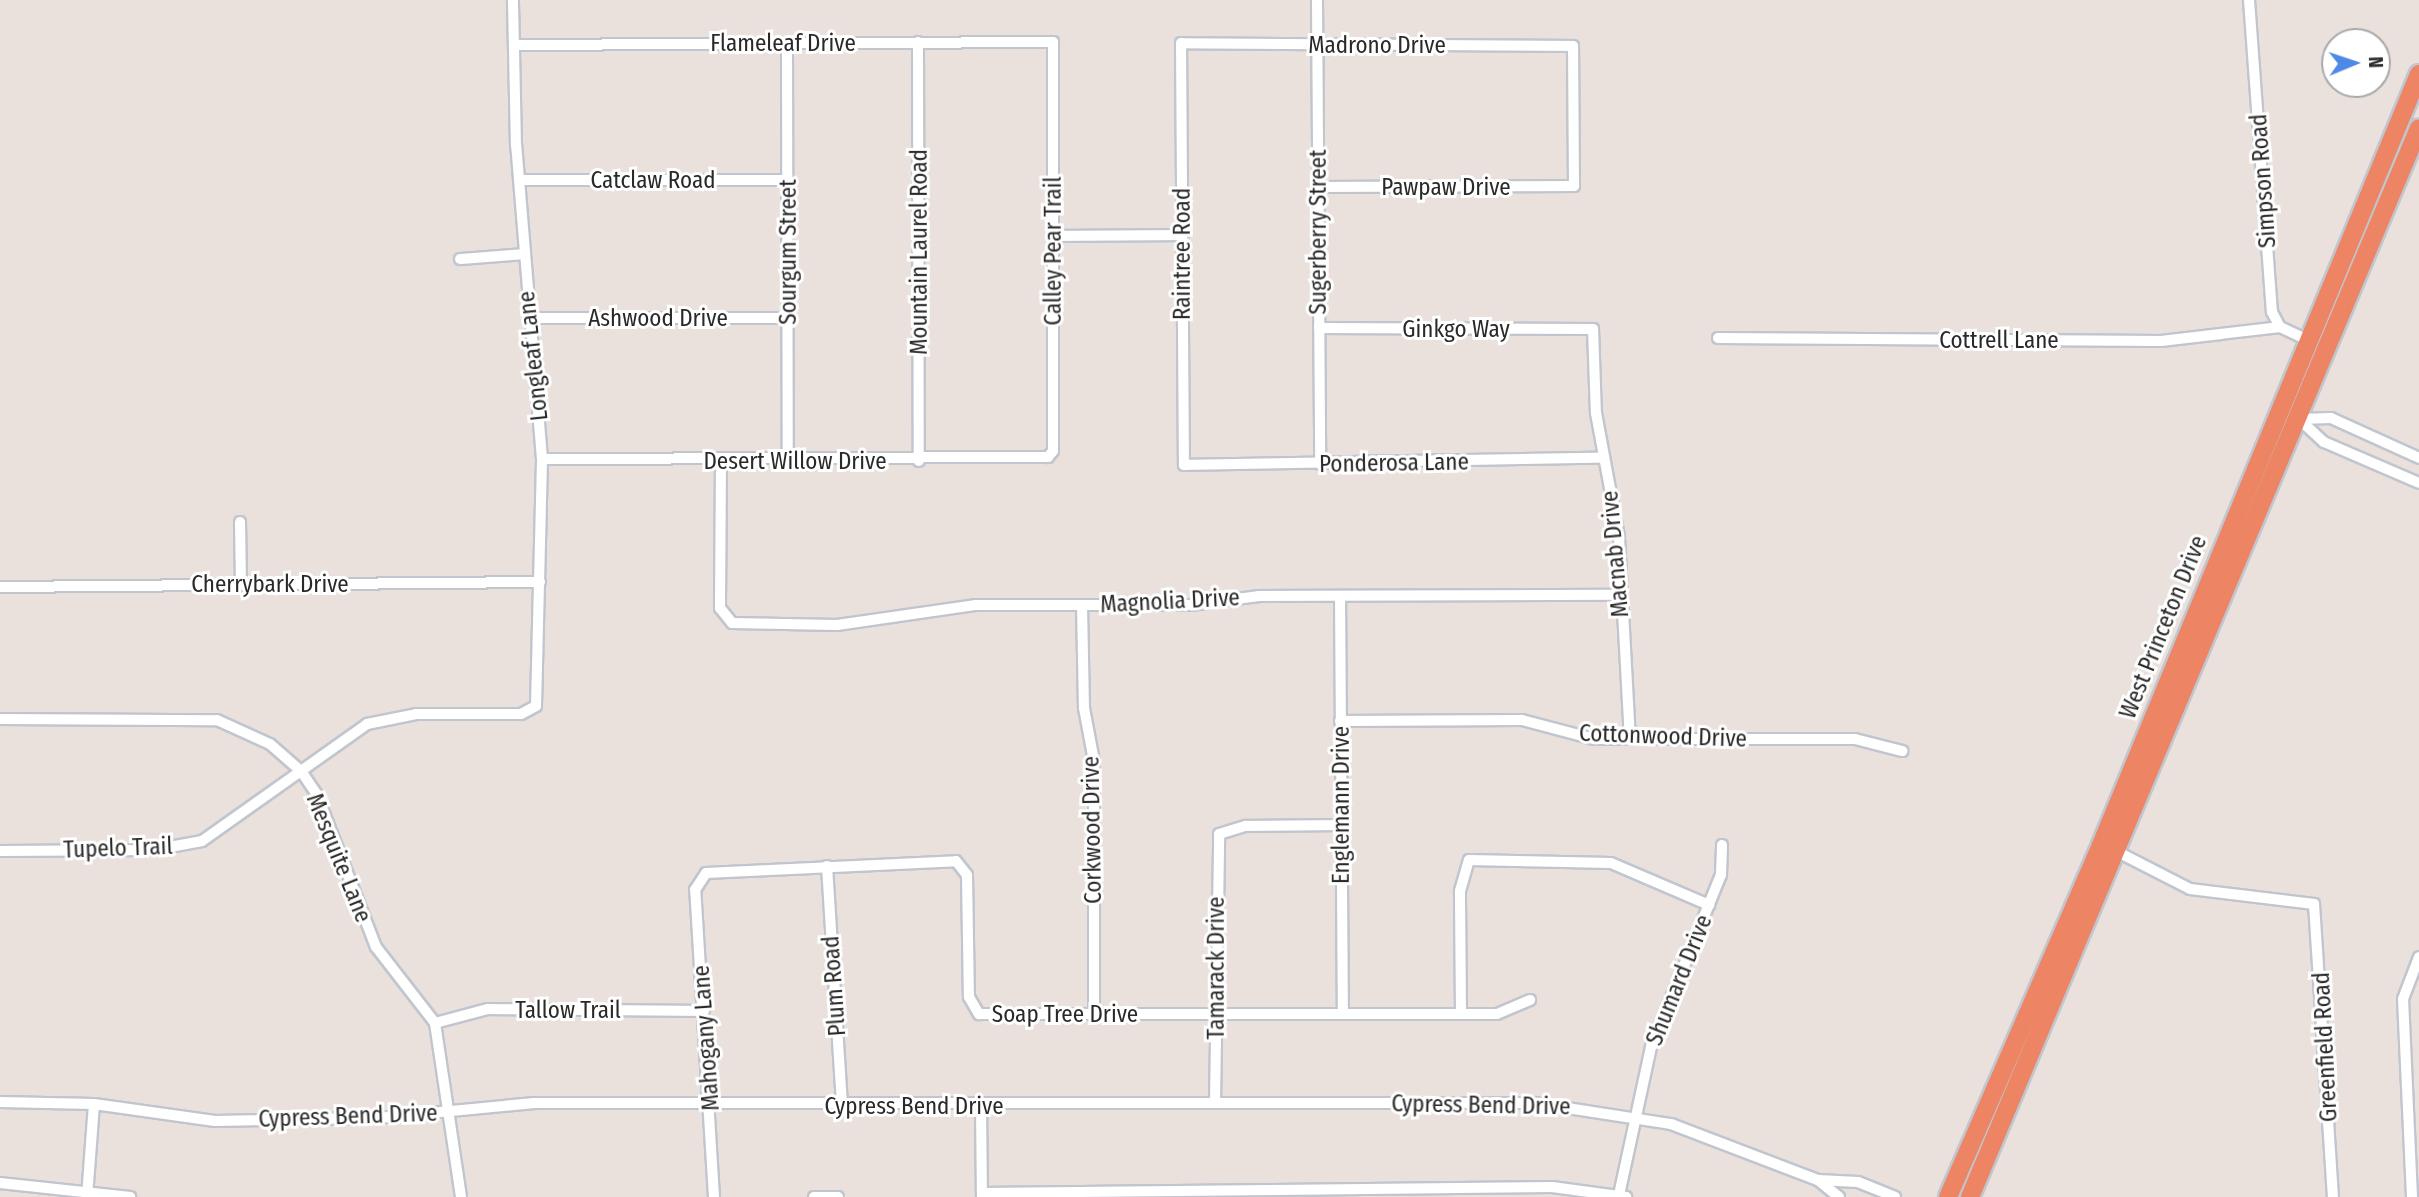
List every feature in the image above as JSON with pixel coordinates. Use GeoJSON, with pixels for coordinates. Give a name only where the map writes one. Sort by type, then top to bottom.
{"type":"FeatureCollection","features":[{"type":"Feature","properties":{"kind":"highway","name":"West Princeton Drive"},"geometry":{"type":"LineString","coordinates":[[1948,1197],[2102,845],[2419,74]]}},
{"type":"Feature","properties":{"kind":"highway","name":"West Princeton Drive"},"geometry":{"type":"LineString","coordinates":[[1970,1197],[2119,852],[2419,128]]}},
{"type":"Feature","properties":{"kind":"street","name":"Longleaf Lane"},"geometry":{"type":"LineString","coordinates":[[513,0],[523,254],[542,459],[538,701],[532,710]]}},
{"type":"Feature","properties":{"kind":"street","name":"Sugerberry Street"},"geometry":{"type":"LineString","coordinates":[[1317,0],[1320,464]]}},
{"type":"Feature","properties":{"kind":"street","name":"Simpson Road"},"geometry":{"type":"LineString","coordinates":[[2249,0],[2272,312],[2280,327]]}},
{"type":"Feature","properties":{"kind":"street","name":"Mountain Laurel Road"},"geometry":{"type":"LineString","coordinates":[[918,42],[919,461]]}},
{"type":"Feature","properties":{"kind":"street","name":"Flameleaf Drive"},"geometry":{"type":"LineString","coordinates":[[514,45],[1053,42]]}},
{"type":"Feature","properties":{"kind":"street","name":"Calley Pear Trail"},"geometry":{"type":"LineString","coordinates":[[1048,457],[1053,451],[1053,42]]}},
{"type":"Feature","properties":{"kind":"street","name":"Sourgum Street"},"geometry":{"type":"LineString","coordinates":[[787,43],[788,461]]}},
{"type":"Feature","properties":{"kind":"street","name":"Madrono Drive"},"geometry":{"type":"LineString","coordinates":[[1181,43],[1573,46],[1574,186]]}},
{"type":"Feature","properties":{"kind":"street","name":"Raintree Road"},"geometry":{"type":"LineString","coordinates":[[1181,43],[1184,466]]}},
{"type":"Feature","properties":{"kind":"street","name":"Catclaw Road"},"geometry":{"type":"LineString","coordinates":[[519,180],[788,180]]}},
{"type":"Feature","properties":{"kind":"street","name":"Pawpaw Drive"},"geometry":{"type":"LineString","coordinates":[[1318,187],[1574,186]]}},
{"type":"Feature","properties":{"kind":"street"},"geometry":{"type":"LineString","coordinates":[[1053,236],[1182,235]]}},
{"type":"Feature","properties":{"kind":"street"},"geometry":{"type":"LineString","coordinates":[[460,258],[523,254]]}},
{"type":"Feature","properties":{"kind":"street","name":"Ashwood Drive"},"geometry":{"type":"LineString","coordinates":[[528,318],[788,318]]}},
{"type":"Feature","properties":{"kind":"street","name":"Cottrell Lane"},"geometry":{"type":"LineString","coordinates":[[1718,338],[2171,340],[2280,327]]}},
{"type":"Feature","properties":{"kind":"street"},"geometry":{"type":"LineString","coordinates":[[2280,327],[2310,341]]}},
{"type":"Feature","properties":{"kind":"street","name":"Ginkgo Way"},"geometry":{"type":"LineString","coordinates":[[1319,328],[1593,329]]}},
{"type":"Feature","properties":{"kind":"street","name":"Macnab Drive"},"geometry":{"type":"LineString","coordinates":[[1593,329],[1603,458],[1617,519],[1630,738]]}},
{"type":"Feature","properties":{"kind":"street"},"geometry":{"type":"LineString","coordinates":[[2299,419],[2331,418],[2419,458]]}},
{"type":"Feature","properties":{"kind":"street"},"geometry":{"type":"LineString","coordinates":[[2299,419],[2323,442],[2419,483]]}},
{"type":"Feature","properties":{"kind":"street","name":"Desert Willow Drive"},"geometry":{"type":"LineString","coordinates":[[542,459],[919,461],[1048,457]]}},
{"type":"Feature","properties":{"kind":"street","name":"Ponderosa Lane"},"geometry":{"type":"LineString","coordinates":[[1184,466],[1603,458]]}},
{"type":"Feature","properties":{"kind":"street","name":"Magnolia Drive"},"geometry":{"type":"LineString","coordinates":[[721,461],[723,618],[837,625],[950,607],[1340,596],[1620,595]]}},
{"type":"Feature","properties":{"kind":"street"},"geometry":{"type":"LineString","coordinates":[[240,522],[241,584]]}},
{"type":"Feature","properties":{"kind":"street","name":"Cherrybark Drive"},"geometry":{"type":"LineString","coordinates":[[0,587],[540,582]]}},
{"type":"Feature","properties":{"kind":"street","name":"Englemann Drive"},"geometry":{"type":"LineString","coordinates":[[1340,596],[1343,1013]]}},
{"type":"Feature","properties":{"kind":"street","name":"Corkwood Drive"},"geometry":{"type":"LineString","coordinates":[[1082,605],[1084,708],[1094,761],[1094,1014]]}},
{"type":"Feature","properties":{"kind":"street","name":"Tupelo Trail"},"geometry":{"type":"LineString","coordinates":[[0,851],[177,848],[227,828],[344,737],[390,717],[532,710]]}},
{"type":"Feature","properties":{"kind":"street","name":"Mesquite Lane"},"geometry":{"type":"LineString","coordinates":[[0,719],[217,720],[270,744],[301,771],[317,794],[376,947],[435,1023],[451,1112],[461,1197]]}},
{"type":"Feature","properties":{"kind":"street","name":"Cottonwood Drive"},"geometry":{"type":"LineString","coordinates":[[1340,721],[1522,719],[1594,739],[1855,739],[1902,751]]}},
{"type":"Feature","properties":{"kind":"street","name":"Tamarack Drive"},"geometry":{"type":"LineString","coordinates":[[1215,1103],[1219,834],[1246,826],[1340,825]]}},
{"type":"Feature","properties":{"kind":"street","name":"Shumard Drive"},"geometry":{"type":"LineString","coordinates":[[1622,1196],[1633,1115],[1651,1047],[1721,875],[1722,845]]}},
{"type":"Feature","properties":{"kind":"street"},"geometry":{"type":"LineString","coordinates":[[2102,845],[2119,852]]}},
{"type":"Feature","properties":{"kind":"street","name":"Greenfield Road"},"geometry":{"type":"LineString","coordinates":[[2119,852],[2204,892],[2310,899],[2317,917],[2333,1197]]}},
{"type":"Feature","properties":{"kind":"street"},"geometry":{"type":"LineString","coordinates":[[1461,1013],[1463,868],[1469,860],[1611,863],[1709,905]]}},
{"type":"Feature","properties":{"kind":"street","name":"Soap Tree Drive"},"geometry":{"type":"LineString","coordinates":[[697,879],[827,866],[956,861],[967,875],[974,1012],[1509,1012],[1530,1000]]}},
{"type":"Feature","properties":{"kind":"street","name":"Plum Road"},"geometry":{"type":"LineString","coordinates":[[827,866],[842,1107]]}},
{"type":"Feature","properties":{"kind":"street","name":"Mahogany Lane"},"geometry":{"type":"LineString","coordinates":[[697,879],[714,1197]]}},
{"type":"Feature","properties":{"kind":"street"},"geometry":{"type":"LineString","coordinates":[[2412,1197],[2403,999],[2419,957]]}},
{"type":"Feature","properties":{"kind":"street","name":"Tallow Trail"},"geometry":{"type":"LineString","coordinates":[[435,1023],[488,1009],[704,1011]]}},
{"type":"Feature","properties":{"kind":"street","name":"Cypress Bend Drive"},"geometry":{"type":"LineString","coordinates":[[0,1102],[94,1104],[215,1121],[451,1112],[534,1103],[711,1107],[1535,1103],[1633,1115],[1718,1139],[1818,1180],[1839,1197]]}},
{"type":"Feature","properties":{"kind":"street"},"geometry":{"type":"LineString","coordinates":[[87,1194],[94,1104]]}},
{"type":"Feature","properties":{"kind":"street"},"geometry":{"type":"LineString","coordinates":[[981,1106],[982,1195],[1505,1192],[1622,1196]]}},
{"type":"Feature","properties":{"kind":"street","name":"Cypress Bend Drive"},"geometry":{"type":"LineString","coordinates":[[1818,1180],[1858,1182],[1895,1197]]}},
{"type":"Feature","properties":{"kind":"street"},"geometry":{"type":"LineString","coordinates":[[0,1184],[130,1197]]}},
{"type":"Feature","properties":{"kind":"street"},"geometry":{"type":"LineString","coordinates":[[814,1197],[838,1197]]}}]}
